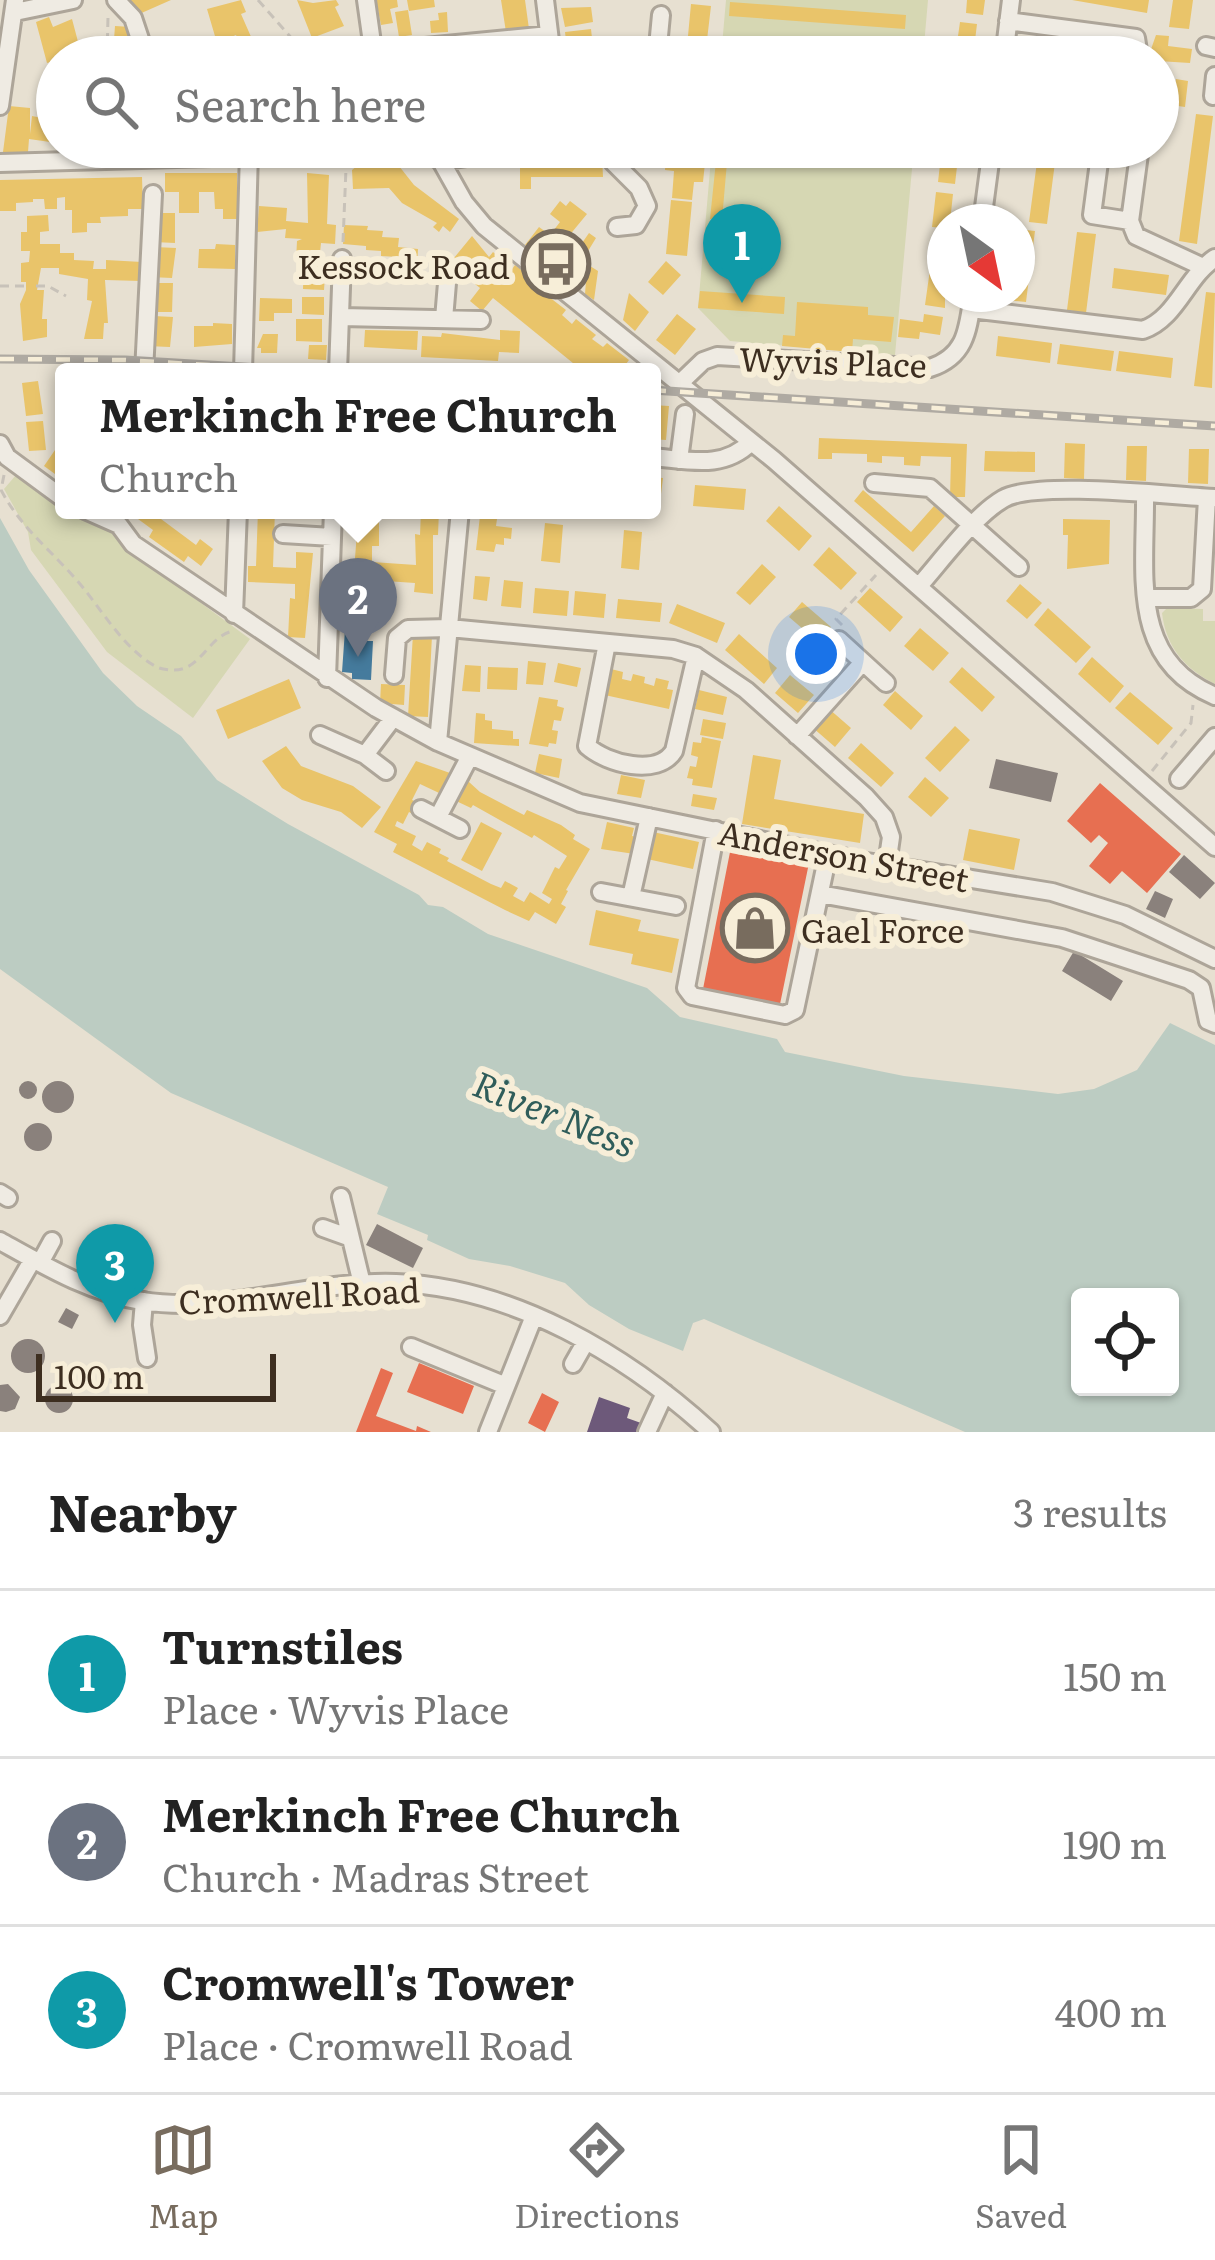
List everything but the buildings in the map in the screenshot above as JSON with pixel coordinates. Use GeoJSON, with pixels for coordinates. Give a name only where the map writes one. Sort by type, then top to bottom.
{"type":"FeatureCollection","features":[{"type":"Feature","properties":{"kind":"street"},"geometry":{"type":"LineString","coordinates":[[0,106],[15,6],[74,0]]}},
{"type":"Feature","properties":{"kind":"street"},"geometry":{"type":"LineString","coordinates":[[112,0],[133,18],[139,36]]}},
{"type":"Feature","properties":{"kind":"street"},"geometry":{"type":"LineString","coordinates":[[366,0],[371,36]]}},
{"type":"Feature","properties":{"kind":"street"},"geometry":{"type":"LineString","coordinates":[[532,36],[549,34],[545,0]]}},
{"type":"Feature","properties":{"kind":"street"},"geometry":{"type":"LineString","coordinates":[[1006,36],[1011,0]]}},
{"type":"Feature","properties":{"kind":"street"},"geometry":{"type":"LineString","coordinates":[[659,36],[661,15]]}},
{"type":"Feature","properties":{"kind":"street"},"geometry":{"type":"LineString","coordinates":[[1008,21],[1121,36]]}},
{"type":"Feature","properties":{"kind":"street"},"geometry":{"type":"LineString","coordinates":[[0,163],[36,160]]}},
{"type":"Feature","properties":{"kind":"street"},"geometry":{"type":"LineString","coordinates":[[243,363],[249,168]]}},
{"type":"Feature","properties":{"kind":"street"},"geometry":{"type":"LineString","coordinates":[[445,168],[484,226],[653,363]]}},
{"type":"Feature","properties":{"kind":"street"},"geometry":{"type":"LineString","coordinates":[[617,226],[636,225],[647,206],[639,188],[619,168]]}},
{"type":"Feature","properties":{"kind":"street"},"geometry":{"type":"LineString","coordinates":[[984,204],[989,168]]}},
{"type":"Feature","properties":{"kind":"street"},"geometry":{"type":"LineString","coordinates":[[1098,168],[1092,215],[1130,221]]}},
{"type":"Feature","properties":{"kind":"street"},"geometry":{"type":"LineString","coordinates":[[1137,168],[1130,221],[1136,236],[1209,263]]}},
{"type":"Feature","properties":{"kind":"street"},"geometry":{"type":"LineString","coordinates":[[144,363],[153,194]]}},
{"type":"Feature","properties":{"kind":"street"},"geometry":{"type":"LineString","coordinates":[[338,363],[342,259]]}},
{"type":"Feature","properties":{"kind":"street","name":"Wyvis Place"},"geometry":{"type":"LineString","coordinates":[[1033,312],[1143,330],[1166,316],[1209,263]]}},
{"type":"Feature","properties":{"kind":"street"},"geometry":{"type":"LineString","coordinates":[[444,319],[447,283]]}},
{"type":"Feature","properties":{"kind":"street","name":"Wyvis Place"},"geometry":{"type":"LineString","coordinates":[[679,384],[703,361],[717,356],[930,368],[953,357],[963,346],[970,312]]}},
{"type":"Feature","properties":{"kind":"street"},"geometry":{"type":"LineString","coordinates":[[341,317],[481,320]]}},
{"type":"Feature","properties":{"kind":"street"},"geometry":{"type":"LineString","coordinates":[[661,369],[890,560],[1215,847]]}},
{"type":"Feature","properties":{"kind":"street"},"geometry":{"type":"LineString","coordinates":[[679,460],[685,414]]}},
{"type":"Feature","properties":{"kind":"street"},"geometry":{"type":"LineString","coordinates":[[661,458],[728,460],[752,442]]}},
{"type":"Feature","properties":{"kind":"street"},"geometry":{"type":"LineString","coordinates":[[4,451],[55,492]]}},
{"type":"Feature","properties":{"kind":"street"},"geometry":{"type":"LineString","coordinates":[[874,483],[930,488],[1019,567]]}},
{"type":"Feature","properties":{"kind":"street"},"geometry":{"type":"LineString","coordinates":[[919,586],[992,506],[1021,492],[1211,498],[1202,589],[1191,598],[1146,598]]}},
{"type":"Feature","properties":{"kind":"street"},"geometry":{"type":"LineString","coordinates":[[1145,494],[1146,598],[1152,636],[1177,675],[1215,696]]}},
{"type":"Feature","properties":{"kind":"street","name":"Anderson Street"},"geometry":{"type":"LineString","coordinates":[[122,519],[133,544],[327,678],[438,742],[580,803],[828,854],[1052,892],[1125,915],[1215,958]]}},
{"type":"Feature","properties":{"kind":"street"},"geometry":{"type":"LineString","coordinates":[[234,614],[238,519]]}},
{"type":"Feature","properties":{"kind":"street"},"geometry":{"type":"LineString","coordinates":[[327,678],[333,519]]}},
{"type":"Feature","properties":{"kind":"street"},"geometry":{"type":"LineString","coordinates":[[438,742],[459,519]]}},
{"type":"Feature","properties":{"kind":"street"},"geometry":{"type":"LineString","coordinates":[[283,534],[332,537]]}},
{"type":"Feature","properties":{"kind":"street"},"geometry":{"type":"LineString","coordinates":[[394,675],[397,638],[408,629],[449,628],[673,649],[696,656],[746,689],[884,817],[891,837],[887,865]]}},
{"type":"Feature","properties":{"kind":"street"},"geometry":{"type":"LineString","coordinates":[[839,640],[886,683]]}},
{"type":"Feature","properties":{"kind":"street"},"geometry":{"type":"LineString","coordinates":[[607,643],[587,746],[604,758],[651,766],[666,762],[674,751],[696,656]]}},
{"type":"Feature","properties":{"kind":"street"},"geometry":{"type":"LineString","coordinates":[[797,736],[863,662]]}},
{"type":"Feature","properties":{"kind":"street"},"geometry":{"type":"LineString","coordinates":[[365,755],[393,718]]}},
{"type":"Feature","properties":{"kind":"street"},"geometry":{"type":"LineString","coordinates":[[320,735],[365,755],[386,771]]}},
{"type":"Feature","properties":{"kind":"street"},"geometry":{"type":"LineString","coordinates":[[1178,778],[1215,737]]}},
{"type":"Feature","properties":{"kind":"street"},"geometry":{"type":"LineString","coordinates":[[460,829],[430,813],[470,756]]}},
{"type":"Feature","properties":{"kind":"street"},"geometry":{"type":"LineString","coordinates":[[632,897],[650,817]]}},
{"type":"Feature","properties":{"kind":"street"},"geometry":{"type":"LineString","coordinates":[[716,830],[686,988],[692,996],[785,1015],[795,1010],[828,854]]}},
{"type":"Feature","properties":{"kind":"street"},"geometry":{"type":"LineString","coordinates":[[601,892],[676,906]]}},
{"type":"Feature","properties":{"kind":"street"},"geometry":{"type":"LineString","coordinates":[[820,894],[1084,945],[1201,988],[1208,1021],[1215,1024]]}},
{"type":"Feature","properties":{"kind":"street"},"geometry":{"type":"LineString","coordinates":[[341,1197],[362,1283]]}},
{"type":"Feature","properties":{"kind":"street"},"geometry":{"type":"LineString","coordinates":[[323,1228],[348,1237]]}},
{"type":"Feature","properties":{"kind":"street","name":"Cromwell Road"},"geometry":{"type":"LineString","coordinates":[[0,1240],[90,1286],[144,1301],[202,1302],[362,1283],[465,1290],[534,1316],[585,1343],[665,1394],[710,1432]]}},
{"type":"Feature","properties":{"kind":"street"},"geometry":{"type":"LineString","coordinates":[[0,1316],[52,1241]]}},
{"type":"Feature","properties":{"kind":"street"},"geometry":{"type":"LineString","coordinates":[[144,1301],[147,1358]]}},
{"type":"Feature","properties":{"kind":"street"},"geometry":{"type":"LineString","coordinates":[[488,1432],[534,1316]]}},
{"type":"Feature","properties":{"kind":"street"},"geometry":{"type":"LineString","coordinates":[[573,1364],[585,1343]]}},
{"type":"Feature","properties":{"kind":"street"},"geometry":{"type":"LineString","coordinates":[[410,1347],[506,1386]]}},
{"type":"Feature","properties":{"kind":"street"},"geometry":{"type":"LineString","coordinates":[[647,1432],[665,1394]]}},
{"type":"Feature","properties":{"kind":"path"},"geometry":{"type":"LineString","coordinates":[[109,36],[112,0]]}},
{"type":"Feature","properties":{"kind":"path"},"geometry":{"type":"LineString","coordinates":[[258,0],[290,36]]}},
{"type":"Feature","properties":{"kind":"path"},"geometry":{"type":"LineString","coordinates":[[342,259],[345,168]]}},
{"type":"Feature","properties":{"kind":"path"},"geometry":{"type":"LineString","coordinates":[[0,286],[25,286]]}},
{"type":"Feature","properties":{"kind":"path"},"geometry":{"type":"LineString","coordinates":[[36,286],[49,286],[66,296]]}},
{"type":"Feature","properties":{"kind":"path"},"geometry":{"type":"LineString","coordinates":[[4,451],[2,490],[13,512],[128,643],[154,666],[167,670],[191,666],[221,634],[252,627]]}},
{"type":"Feature","properties":{"kind":"path"},"geometry":{"type":"LineString","coordinates":[[839,640],[848,631],[836,619],[890,560]]}},
{"type":"Feature","properties":{"kind":"path"},"geometry":{"type":"LineString","coordinates":[[1143,781],[1191,723],[1195,688]]}},
{"type":"Feature","properties":{"kind":"green space"},"geometry":{"type":"Polygon","coordinates":[[[726,0],[928,0],[925,36],[723,36],[726,0]]]}},
{"type":"Feature","properties":{"kind":"green space"},"geometry":{"type":"Polygon","coordinates":[[[710,168],[912,168],[895,355],[730,341],[698,308],[710,168]]]}},
{"type":"Feature","properties":{"kind":"green space"},"geometry":{"type":"Polygon","coordinates":[[[16,475],[55,503],[55,519],[85,519],[112,531],[126,548],[250,639],[193,718],[107,652],[31,550],[28,532],[4,489],[16,475]]]}},
{"type":"Feature","properties":{"kind":"green space"},"geometry":{"type":"Polygon","coordinates":[[[1167,608],[1203,609],[1203,621],[1215,621],[1215,684],[1186,664],[1173,646],[1162,613],[1167,608]]]}},
{"type":"Feature","properties":{"kind":"water","name":"River Ness"},"geometry":{"type":"Polygon","coordinates":[[[0,518],[29,570],[103,673],[137,706],[181,736],[217,780],[419,895],[428,905],[443,907],[488,934],[647,988],[680,1017],[777,1039],[785,1052],[904,1076],[1058,1094],[1094,1089],[1137,1070],[1170,1023],[1215,1045],[1215,1432],[965,1432],[704,1319],[693,1323],[683,1351],[629,1329],[589,1305],[565,1283],[469,1259],[427,1240],[428,1235],[377,1214],[388,1187],[171,1093],[0,969],[0,518]]]}},
{"type":"Feature","properties":{"kind":"railway"},"geometry":{"type":"LineString","coordinates":[[0,359],[175,363]]}},
{"type":"Feature","properties":{"kind":"railway"},"geometry":{"type":"LineString","coordinates":[[661,391],[1215,426]]}},
{"type":"Feature","properties":{"kind":"place","name":"Kessock Road"},"geometry":{"type":"Point","coordinates":[556,264]}},
{"type":"Feature","properties":{"kind":"place","name":"Turnstiles"},"geometry":{"type":"Point","coordinates":[742,303]}},
{"type":"Feature","properties":{"kind":"place","name":"Merkinch Free Church"},"geometry":{"type":"Point","coordinates":[358,657]}},
{"type":"Feature","properties":{"kind":"place","name":"Gael Force"},"geometry":{"type":"Point","coordinates":[755,928]}},
{"type":"Feature","properties":{"kind":"place","name":"Cromwell's Tower"},"geometry":{"type":"Point","coordinates":[115,1323]}}]}
